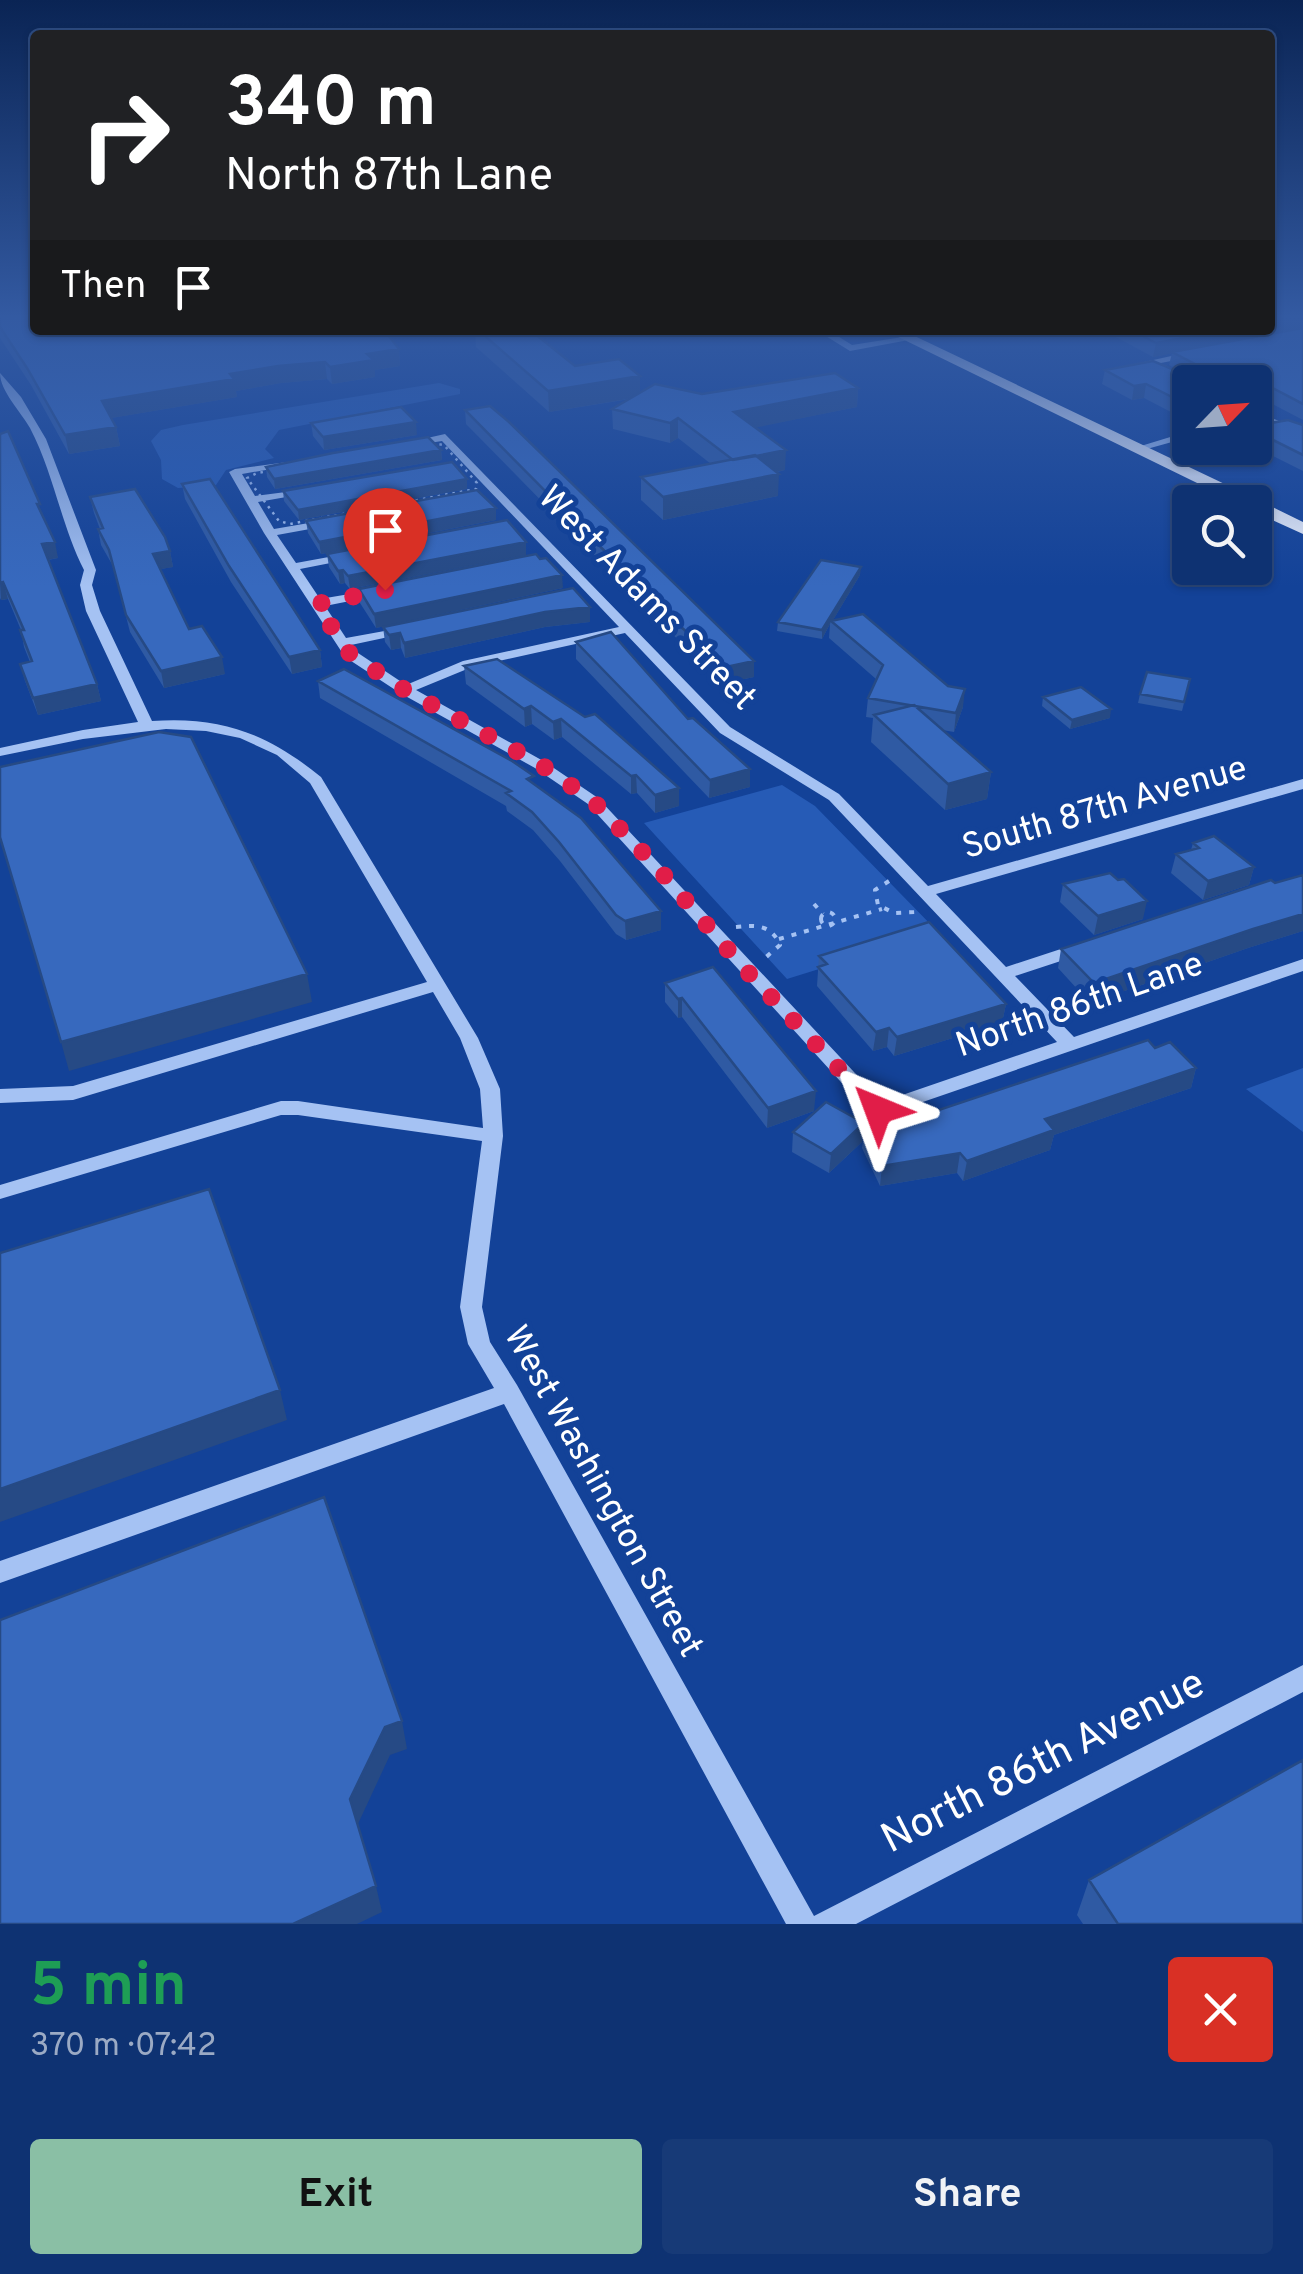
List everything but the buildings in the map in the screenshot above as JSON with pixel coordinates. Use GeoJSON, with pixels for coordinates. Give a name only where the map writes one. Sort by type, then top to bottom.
{"type":"FeatureCollection","features":[{"type":"Feature","properties":{"kind":"main road"},"geometry":{"type":"LineString","coordinates":[[1051,407],[1213,485]]}},
{"type":"Feature","properties":{"kind":"main road"},"geometry":{"type":"LineString","coordinates":[[1272,514],[1303,529]]}},
{"type":"Feature","properties":{"kind":"street"},"geometry":{"type":"LineString","coordinates":[[24,407],[58,480],[80,556],[73,571],[86,585],[93,611],[143,717]]}},
{"type":"Feature","properties":{"kind":"street"},"geometry":{"type":"LineString","coordinates":[[1272,424],[1303,435]]}},
{"type":"Feature","properties":{"kind":"street","name":"West Adams Street"},"geometry":{"type":"LineString","coordinates":[[388,446],[445,437],[464,463],[500,491],[589,590],[725,730],[834,798],[1069,1043]]}},
{"type":"Feature","properties":{"kind":"street"},"geometry":{"type":"LineString","coordinates":[[1136,448],[1172,439]]}},
{"type":"Feature","properties":{"kind":"street"},"geometry":{"type":"LineString","coordinates":[[1136,448],[1172,443]]}},
{"type":"Feature","properties":{"kind":"street"},"geometry":{"type":"LineString","coordinates":[[312,460],[236,472],[258,499],[270,533],[350,654],[405,690],[540,764],[593,801],[656,866],[742,966]]}},
{"type":"Feature","properties":{"kind":"street"},"geometry":{"type":"LineString","coordinates":[[258,499],[322,488]]}},
{"type":"Feature","properties":{"kind":"street"},"geometry":{"type":"LineString","coordinates":[[480,494],[500,491]]}},
{"type":"Feature","properties":{"kind":"street"},"geometry":{"type":"LineString","coordinates":[[270,533],[346,519]]}},
{"type":"Feature","properties":{"kind":"street"},"geometry":{"type":"LineString","coordinates":[[508,526],[527,522]]}},
{"type":"Feature","properties":{"kind":"street"},"geometry":{"type":"LineString","coordinates":[[293,566],[371,552]]}},
{"type":"Feature","properties":{"kind":"street"},"geometry":{"type":"LineString","coordinates":[[539,560],[557,556]]}},
{"type":"Feature","properties":{"kind":"street"},"geometry":{"type":"LineString","coordinates":[[316,604],[390,589]]}},
{"type":"Feature","properties":{"kind":"street"},"geometry":{"type":"LineString","coordinates":[[570,594],[589,590]]}},
{"type":"Feature","properties":{"kind":"street"},"geometry":{"type":"LineString","coordinates":[[342,642],[418,626]]}},
{"type":"Feature","properties":{"kind":"street"},"geometry":{"type":"LineString","coordinates":[[405,690],[468,664],[627,629]]}},
{"type":"Feature","properties":{"kind":"street","name":"West Washington Street"},"geometry":{"type":"LineString","coordinates":[[0,752],[143,717],[260,738],[294,758],[316,780],[470,1038],[490,1089],[493,1136],[471,1307],[479,1344],[802,1924]]}},
{"type":"Feature","properties":{"kind":"street","name":"South 87th Avenue"},"geometry":{"type":"LineString","coordinates":[[924,892],[1303,784]]}},
{"type":"Feature","properties":{"kind":"street"},"geometry":{"type":"LineString","coordinates":[[1002,974],[1096,944]]}},
{"type":"Feature","properties":{"kind":"street","name":"North 86th Lane"},"geometry":{"type":"LineString","coordinates":[[742,966],[878,1110],[1303,965]]}},
{"type":"Feature","properties":{"kind":"street"},"geometry":{"type":"LineString","coordinates":[[0,1096],[73,1093],[438,985]]}},
{"type":"Feature","properties":{"kind":"street"},"geometry":{"type":"LineString","coordinates":[[0,1192],[280,1108],[493,1136]]}},
{"type":"Feature","properties":{"kind":"street"},"geometry":{"type":"LineString","coordinates":[[0,1572],[509,1392]]}},
{"type":"Feature","properties":{"kind":"street","name":"North 86th Avenue"},"geometry":{"type":"LineString","coordinates":[[825,1924],[1303,1678]]}},
{"type":"Feature","properties":{"kind":"path"},"geometry":{"type":"LineString","coordinates":[[432,443],[444,444],[464,463],[476,489],[290,524],[278,521],[258,499],[248,478],[258,473],[432,443]]}},
{"type":"Feature","properties":{"kind":"path"},"geometry":{"type":"LineString","coordinates":[[882,909],[874,900],[875,890],[908,875]]}},
{"type":"Feature","properties":{"kind":"path"},"geometry":{"type":"LineString","coordinates":[[814,904],[823,914],[835,916],[832,924]]}},
{"type":"Feature","properties":{"kind":"path"},"geometry":{"type":"LineString","coordinates":[[779,940],[882,909],[905,915],[937,905]]}},
{"type":"Feature","properties":{"kind":"path"},"geometry":{"type":"LineString","coordinates":[[713,934],[749,924],[771,929],[779,940],[777,950],[742,966]]}},
{"type":"Feature","properties":{"kind":"path"},"geometry":{"type":"LineString","coordinates":[[832,924],[838,930]]}},
{"type":"Feature","properties":{"kind":"shaded area"},"geometry":{"type":"Polygon","coordinates":[[[294,407],[396,407],[279,430],[265,449],[274,458],[226,470],[216,485],[178,488],[162,479],[161,460],[151,441],[161,430],[294,407]]]}},
{"type":"Feature","properties":{"kind":"shaded area"},"geometry":{"type":"Polygon","coordinates":[[[782,785],[815,806],[938,932],[787,979],[644,823],[782,785]]]}},
{"type":"Feature","properties":{"kind":"shaded area"},"geometry":{"type":"Polygon","coordinates":[[[1303,1068],[1303,1132],[1246,1089],[1303,1068]]]}},
{"type":"Feature","properties":{"kind":"route"},"geometry":{"type":"LineString","coordinates":[[385,590],[316,604],[350,654],[405,690],[540,764],[593,801],[878,1110]]}}]}
